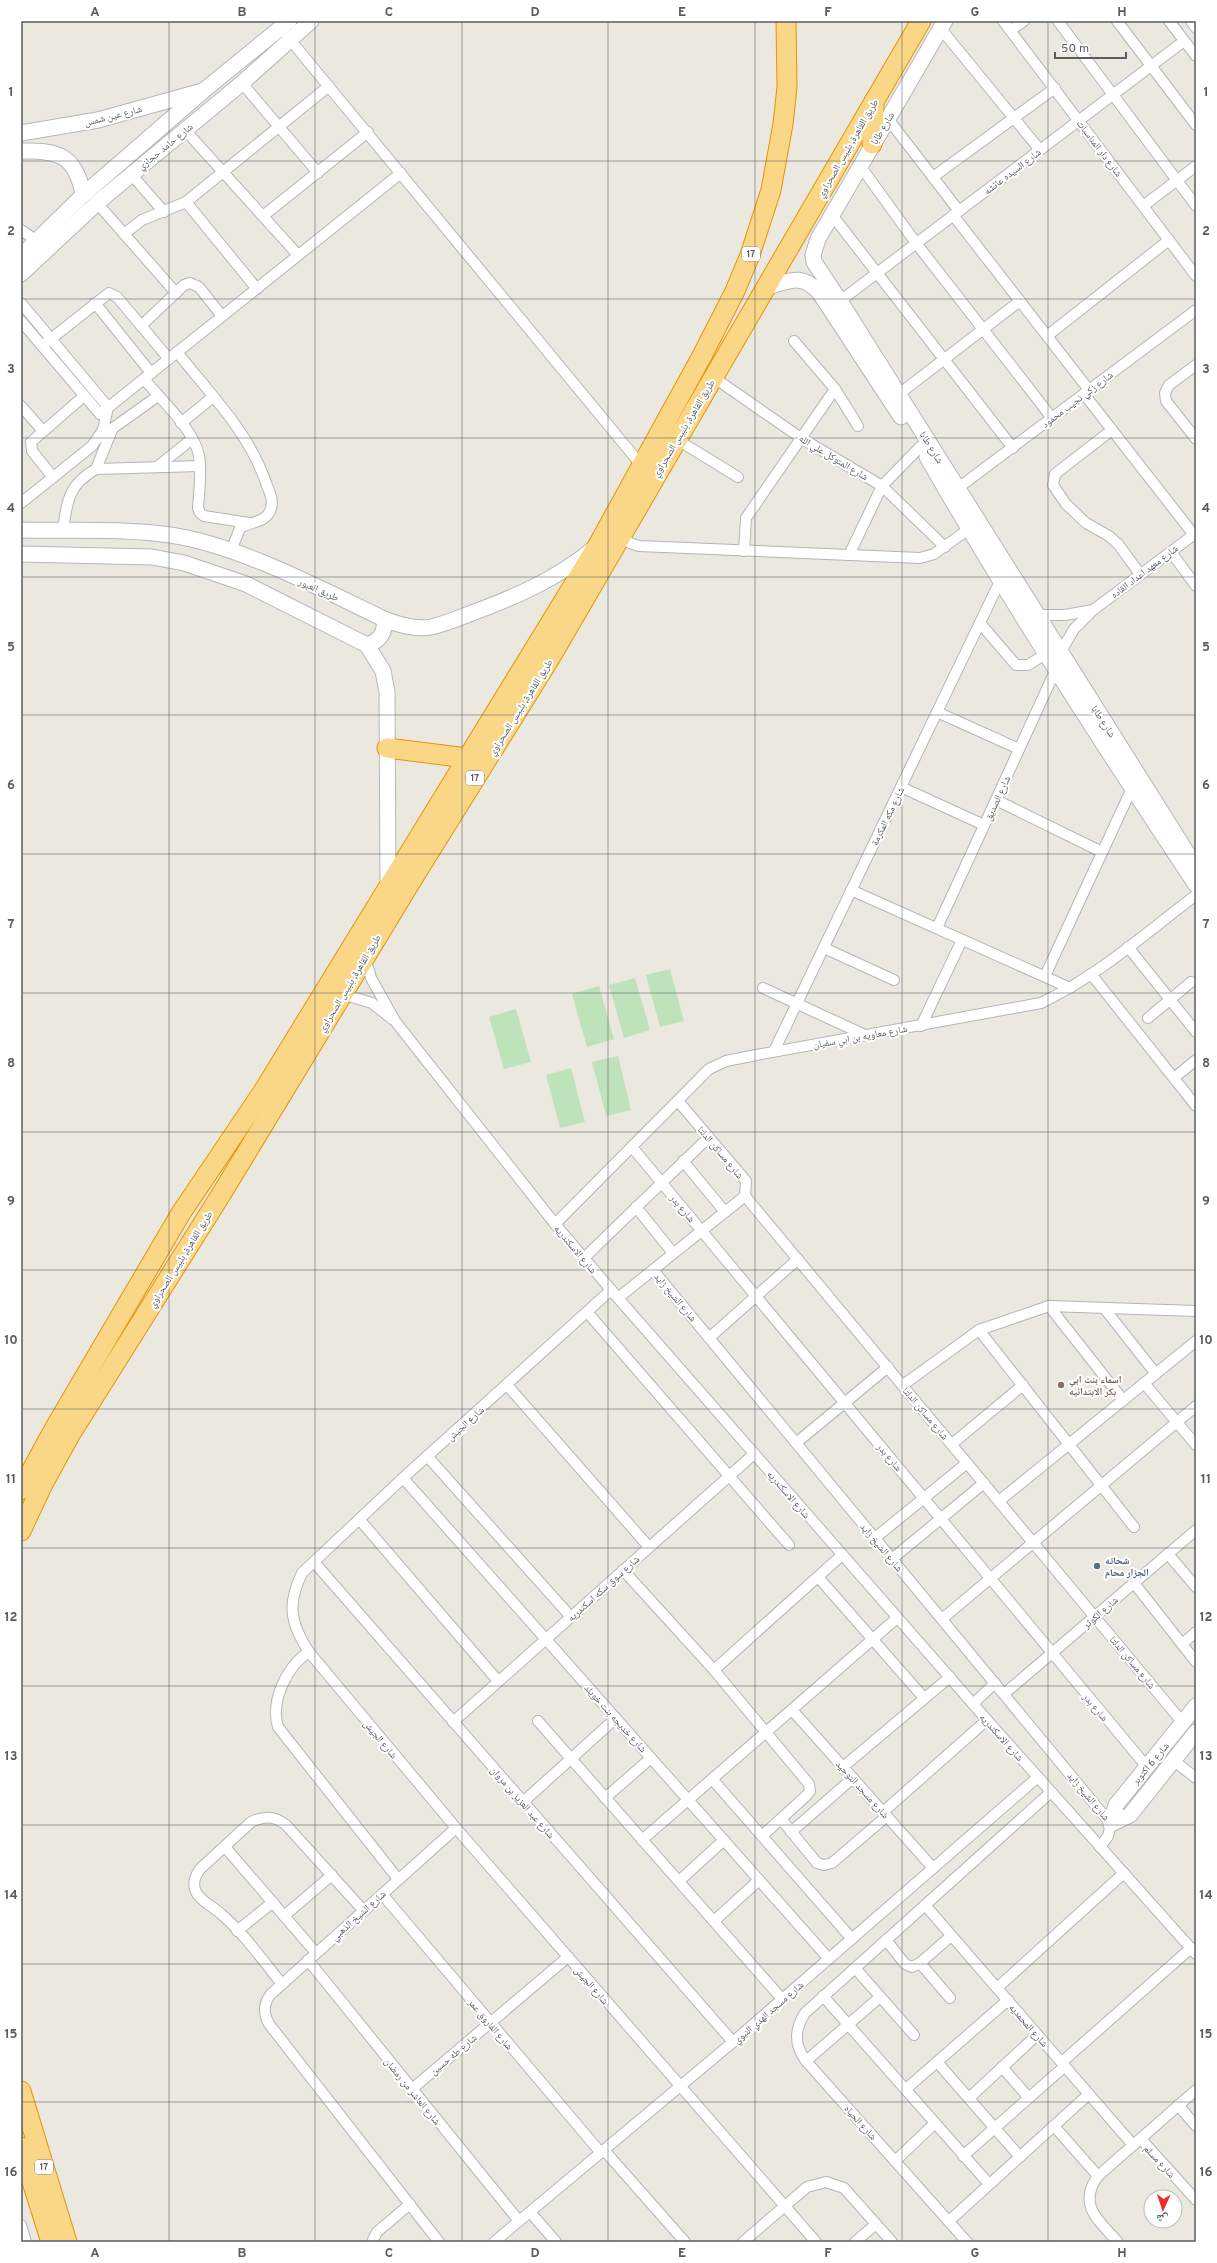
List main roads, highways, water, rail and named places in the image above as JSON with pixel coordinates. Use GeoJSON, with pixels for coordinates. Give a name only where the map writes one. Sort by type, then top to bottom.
{"type":"FeatureCollection","features":[{"type":"Feature","properties":{"kind":"highway","name":"طريق القاهرة, بلبيس الصحراوي"},"geometry":{"type":"LineString","coordinates":[[21,1490],[54,1429],[181,1213],[264,1090],[598,545],[642,466],[735,291],[760,230],[778,164],[784,124],[787,80],[786,21]]}},
{"type":"Feature","properties":{"kind":"highway","name":"طريق القاهرة, بلبيس الصحراوي"},"geometry":{"type":"LineString","coordinates":[[21,1531],[42,1486],[70,1435],[222,1193],[342,994],[549,660],[620,535],[767,287],[921,21]]}},
{"type":"Feature","properties":{"kind":"highway"},"geometry":{"type":"LineString","coordinates":[[872,144],[874,132],[874,101]]}},
{"type":"Feature","properties":{"kind":"highway"},"geometry":{"type":"LineString","coordinates":[[387,748],[467,758]]}},
{"type":"Feature","properties":{"kind":"highway"},"geometry":{"type":"LineString","coordinates":[[203,1180],[208,1188],[222,1193]]}},
{"type":"Feature","properties":{"kind":"highway"},"geometry":{"type":"LineString","coordinates":[[181,1213],[192,1212],[201,1219],[202,1225]]}},
{"type":"Feature","properties":{"kind":"highway","name":"17"},"geometry":{"type":"LineString","coordinates":[[21,2091],[67,2242]]}},
{"type":"Feature","properties":{"kind":"highway","name":"17"},"geometry":{"type":"LineString","coordinates":[[21,2147],[51,2242]]}},
{"type":"Feature","properties":{"kind":"place","name":"اسماء بنت ابي بكر الابتدائيه"},"geometry":{"type":"Point","coordinates":[1061,1385]}},
{"type":"Feature","properties":{"kind":"place","name":"شحاته الجزار محام"},"geometry":{"type":"Point","coordinates":[1097,1566]}}]}
